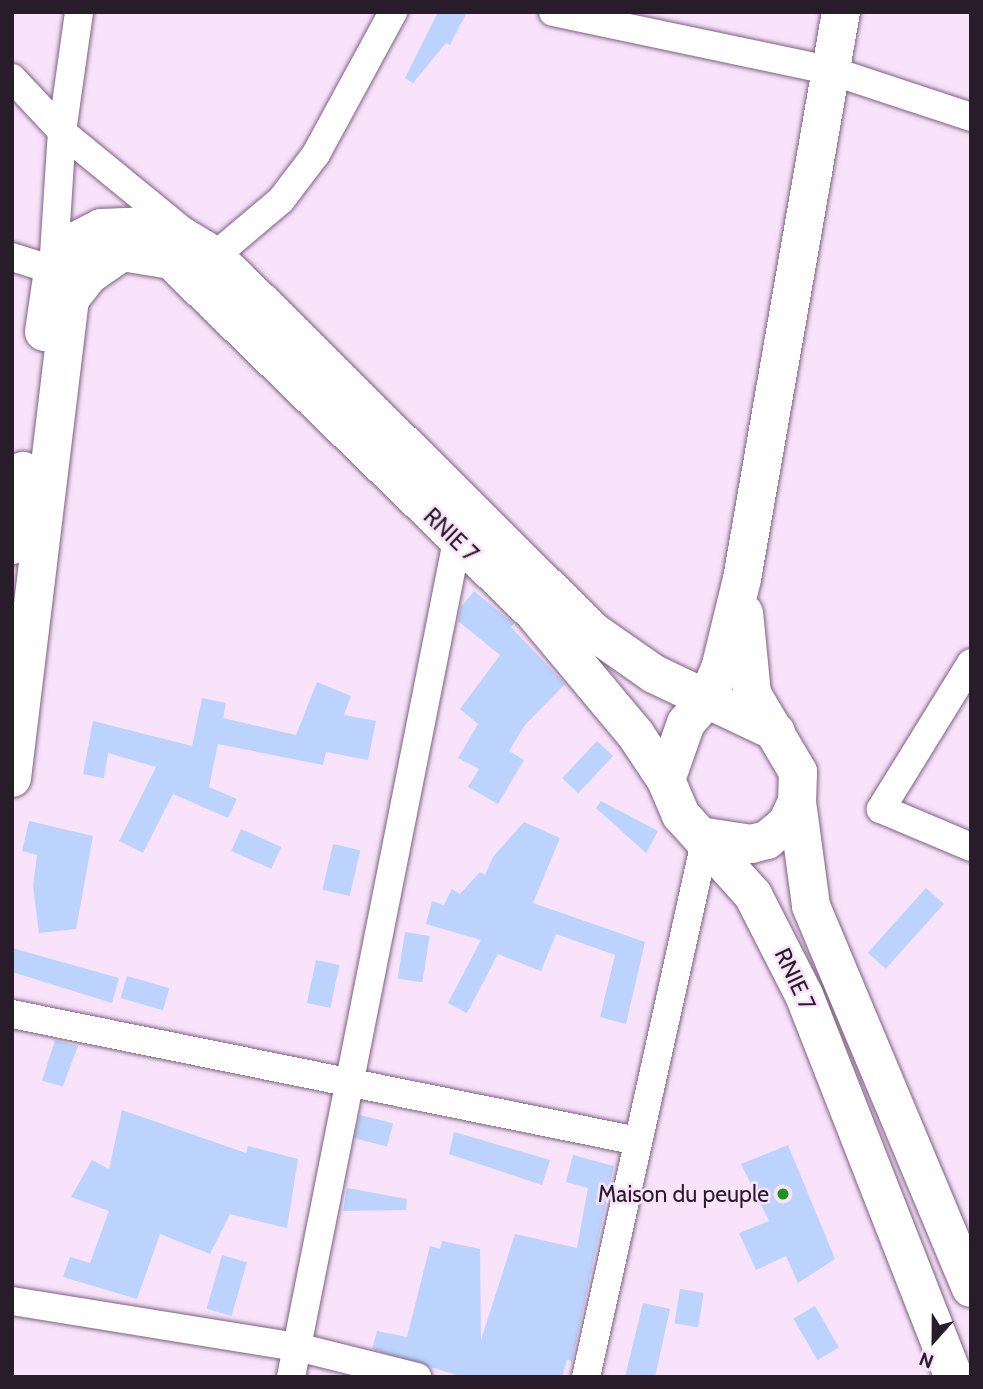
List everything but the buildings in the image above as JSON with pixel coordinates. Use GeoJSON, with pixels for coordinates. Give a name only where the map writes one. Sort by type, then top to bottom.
{"type":"FeatureCollection","features":[{"type":"Feature","properties":{"kind":"main road"},"geometry":{"type":"LineString","coordinates":[[666,780],[686,723],[707,699],[720,669],[741,579],[841,12]]}},
{"type":"Feature","properties":{"kind":"main road","name":"RNIE 7"},"geometry":{"type":"LineString","coordinates":[[14,521],[18,470],[53,270],[72,243],[101,228],[150,226],[180,234],[210,253],[591,630],[654,674],[776,732]]}},
{"type":"Feature","properties":{"kind":"main road"},"geometry":{"type":"LineString","coordinates":[[12,778],[70,299],[89,275],[122,252],[171,260]]}},
{"type":"Feature","properties":{"kind":"main road","name":"RNIE 7"},"geometry":{"type":"LineString","coordinates":[[171,260],[551,632],[666,780],[681,815],[706,836],[753,895],[804,995],[954,1377]]}},
{"type":"Feature","properties":{"kind":"main road"},"geometry":{"type":"LineString","coordinates":[[706,836],[751,844],[766,841],[787,823],[797,802],[798,772],[752,694],[741,579]]}},
{"type":"Feature","properties":{"kind":"main road","name":"RNIE 7"},"geometry":{"type":"LineString","coordinates":[[797,802],[811,906],[971,1288]]}},
{"type":"Feature","properties":{"kind":"street"},"geometry":{"type":"LineString","coordinates":[[12,257],[53,270],[62,132],[79,12]]}},
{"type":"Feature","properties":{"kind":"street"},"geometry":{"type":"LineString","coordinates":[[62,132],[210,253],[223,249],[281,200],[341,115],[393,12]]}},
{"type":"Feature","properties":{"kind":"street"},"geometry":{"type":"LineString","coordinates":[[553,12],[829,70],[971,117]]}},
{"type":"Feature","properties":{"kind":"street"},"geometry":{"type":"LineString","coordinates":[[12,78],[150,226],[171,260]]}},
{"type":"Feature","properties":{"kind":"street"},"geometry":{"type":"LineString","coordinates":[[291,1377],[457,541]]}},
{"type":"Feature","properties":{"kind":"street"},"geometry":{"type":"LineString","coordinates":[[971,663],[881,809],[971,847]]}},
{"type":"Feature","properties":{"kind":"street"},"geometry":{"type":"LineString","coordinates":[[586,1377],[706,836]]}},
{"type":"Feature","properties":{"kind":"street"},"geometry":{"type":"LineString","coordinates":[[12,1014],[638,1142]]}},
{"type":"Feature","properties":{"kind":"street"},"geometry":{"type":"LineString","coordinates":[[12,1301],[297,1347],[417,1377]]}},
{"type":"Feature","properties":{"kind":"place","name":"Maison du peuple"},"geometry":{"type":"Point","coordinates":[783,1194]}}]}
